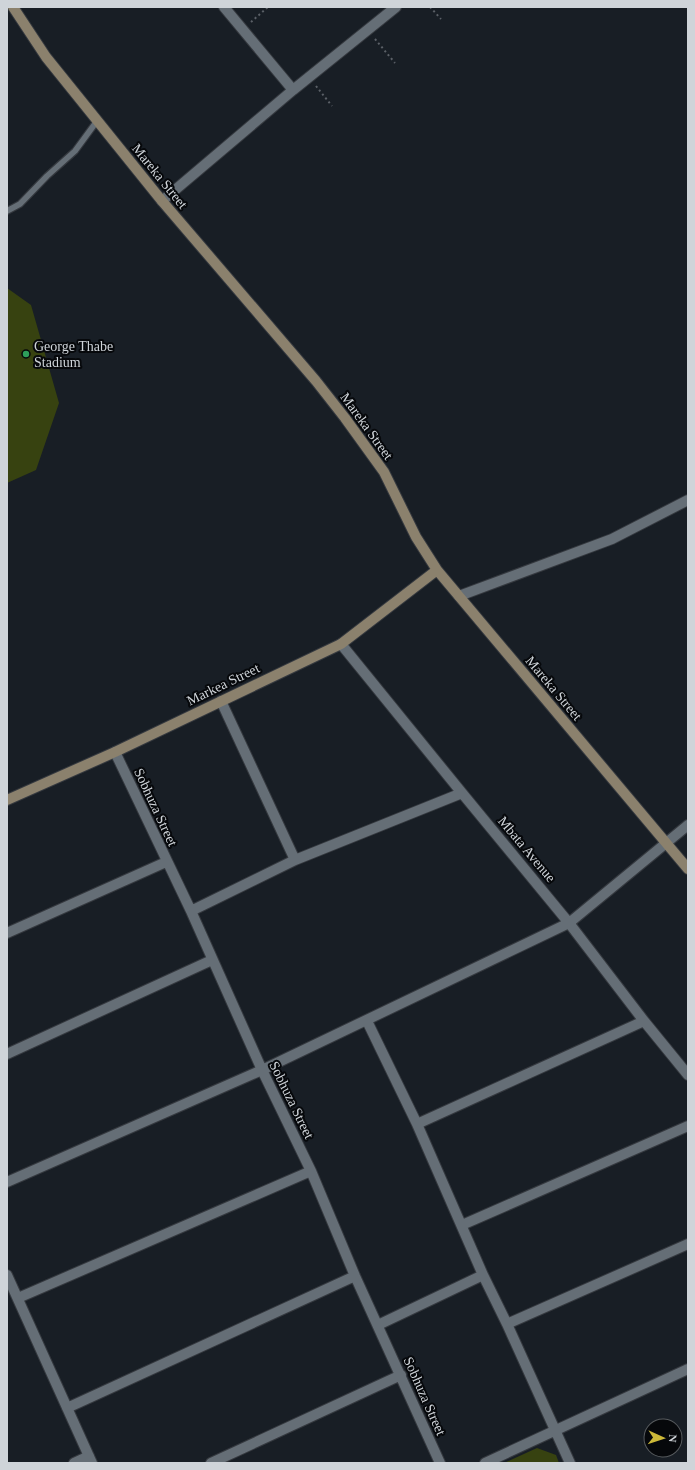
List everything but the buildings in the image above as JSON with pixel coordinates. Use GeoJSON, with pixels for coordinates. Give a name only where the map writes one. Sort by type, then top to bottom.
{"type":"FeatureCollection","features":[{"type":"Feature","properties":{"kind":"main road","name":"Mareka Street"},"geometry":{"type":"LineString","coordinates":[[13,7],[46,57],[97,121],[162,201],[316,381],[345,418],[384,472],[416,537],[437,570],[688,869]]}},
{"type":"Feature","properties":{"kind":"main road","name":"Markea Street"},"geometry":{"type":"LineString","coordinates":[[7,800],[115,752],[341,644],[437,570]]}},
{"type":"Feature","properties":{"kind":"street"},"geometry":{"type":"LineString","coordinates":[[224,7],[293,90]]}},
{"type":"Feature","properties":{"kind":"street"},"geometry":{"type":"LineString","coordinates":[[162,201],[293,90],[396,7]]}},
{"type":"Feature","properties":{"kind":"street"},"geometry":{"type":"LineString","coordinates":[[459,596],[612,538],[688,500]]}},
{"type":"Feature","properties":{"kind":"street","name":"Mbata Avenue"},"geometry":{"type":"LineString","coordinates":[[341,644],[569,923],[644,1021],[688,1075]]}},
{"type":"Feature","properties":{"kind":"street"},"geometry":{"type":"LineString","coordinates":[[221,701],[295,860]]}},
{"type":"Feature","properties":{"kind":"street","name":"Sobhuza Street"},"geometry":{"type":"LineString","coordinates":[[115,752],[166,862],[191,911],[262,1070],[311,1171],[355,1276],[440,1463]]}},
{"type":"Feature","properties":{"kind":"street"},"geometry":{"type":"LineString","coordinates":[[191,911],[295,860],[462,793]]}},
{"type":"Feature","properties":{"kind":"street"},"geometry":{"type":"LineString","coordinates":[[7,1182],[262,1070],[569,923],[688,825]]}},
{"type":"Feature","properties":{"kind":"street"},"geometry":{"type":"LineString","coordinates":[[7,932],[166,862]]}},
{"type":"Feature","properties":{"kind":"street"},"geometry":{"type":"LineString","coordinates":[[7,1054],[212,960]]}},
{"type":"Feature","properties":{"kind":"street"},"geometry":{"type":"LineString","coordinates":[[366,1021],[417,1124],[483,1275],[507,1324],[570,1463]]}},
{"type":"Feature","properties":{"kind":"street"},"geometry":{"type":"LineString","coordinates":[[417,1124],[644,1021]]}},
{"type":"Feature","properties":{"kind":"street"},"geometry":{"type":"LineString","coordinates":[[462,1225],[688,1126]]}},
{"type":"Feature","properties":{"kind":"street"},"geometry":{"type":"LineString","coordinates":[[18,1298],[311,1171]]}},
{"type":"Feature","properties":{"kind":"street"},"geometry":{"type":"LineString","coordinates":[[507,1324],[688,1244]]}},
{"type":"Feature","properties":{"kind":"street"},"geometry":{"type":"LineString","coordinates":[[7,1275],[90,1460],[74,1463]]}},
{"type":"Feature","properties":{"kind":"street"},"geometry":{"type":"LineString","coordinates":[[378,1325],[483,1275]]}},
{"type":"Feature","properties":{"kind":"street"},"geometry":{"type":"LineString","coordinates":[[67,1408],[355,1276]]}},
{"type":"Feature","properties":{"kind":"street"},"geometry":{"type":"LineString","coordinates":[[485,1463],[555,1429],[688,1369]]}},
{"type":"Feature","properties":{"kind":"street"},"geometry":{"type":"LineString","coordinates":[[211,1463],[401,1375]]}},
{"type":"Feature","properties":{"kind":"lane"},"geometry":{"type":"LineString","coordinates":[[7,210],[20,204],[75,150],[97,121]]}},
{"type":"Feature","properties":{"kind":"path"},"geometry":{"type":"LineString","coordinates":[[242,29],[268,7]]}},
{"type":"Feature","properties":{"kind":"path"},"geometry":{"type":"LineString","coordinates":[[430,7],[441,19]]}},
{"type":"Feature","properties":{"kind":"path"},"geometry":{"type":"LineString","coordinates":[[368,30],[395,63]]}},
{"type":"Feature","properties":{"kind":"path"},"geometry":{"type":"LineString","coordinates":[[308,78],[332,106]]}},
{"type":"Feature","properties":{"kind":"green space","name":"George Thabe Stadium"},"geometry":{"type":"Polygon","coordinates":[[[7,288],[31,305],[59,403],[36,470],[7,483],[7,288]]]}},
{"type":"Feature","properties":{"kind":"green space"},"geometry":{"type":"Polygon","coordinates":[[[537,1448],[556,1455],[559,1463],[504,1463],[537,1448]]]}},
{"type":"Feature","properties":{"kind":"place","name":"George Thabe Stadium"},"geometry":{"type":"Point","coordinates":[26,354]}}]}
